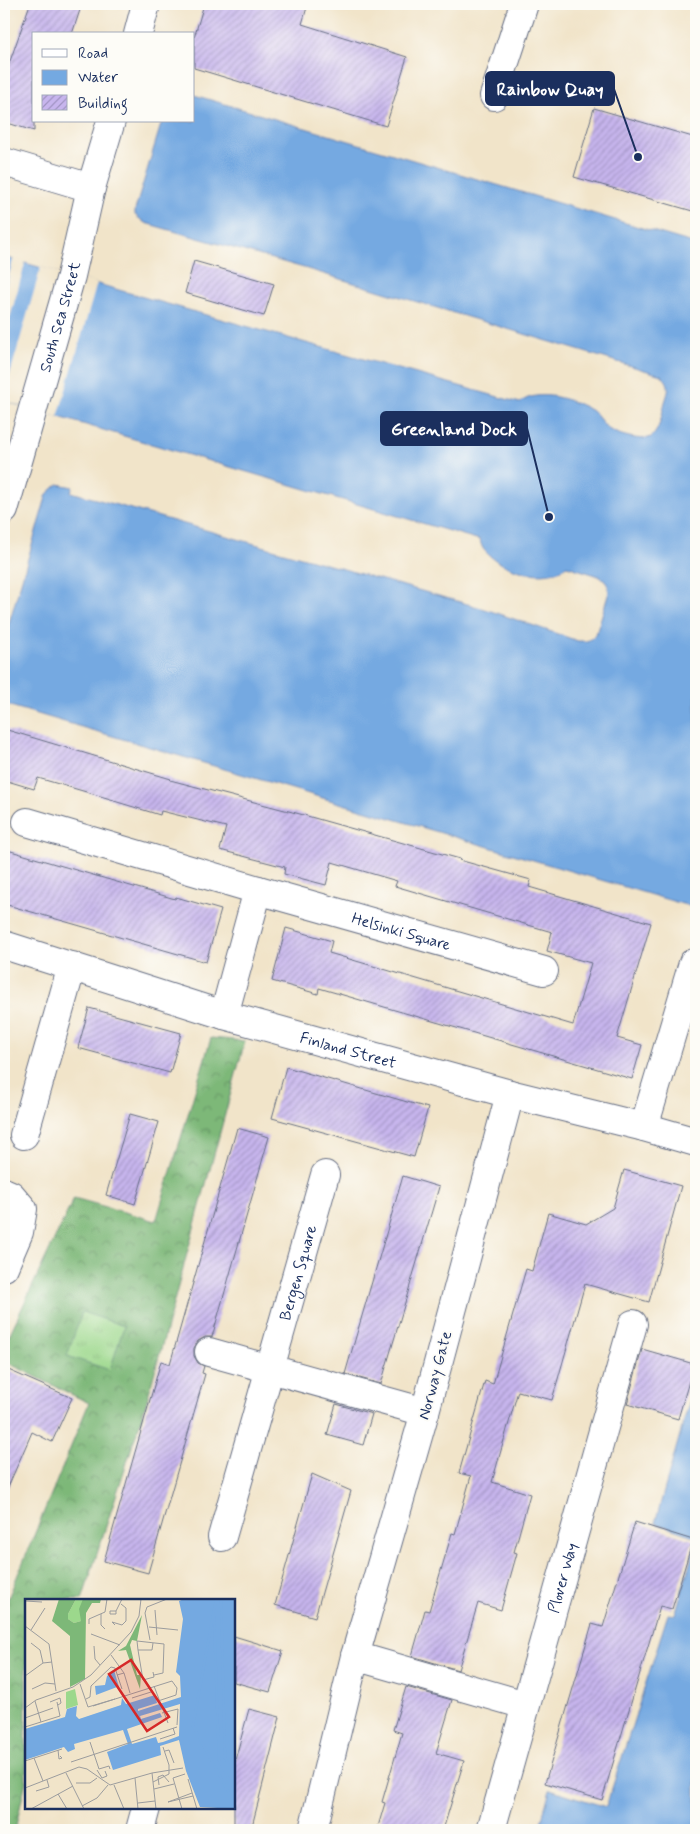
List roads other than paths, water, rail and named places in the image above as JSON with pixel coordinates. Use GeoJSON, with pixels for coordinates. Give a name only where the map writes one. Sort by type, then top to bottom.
{"type":"FeatureCollection","features":[{"type":"Feature","properties":{"kind":"street"},"geometry":{"type":"LineString","coordinates":[[139,32],[146,4]]}},
{"type":"Feature","properties":{"kind":"street"},"geometry":{"type":"LineString","coordinates":[[494,96],[524,4]]}},
{"type":"Feature","properties":{"kind":"street","name":"South Sea Street"},"geometry":{"type":"LineString","coordinates":[[5,501],[71,276],[91,188],[111,122]]}},
{"type":"Feature","properties":{"kind":"street"},"geometry":{"type":"LineString","coordinates":[[4,162],[91,188]]}},
{"type":"Feature","properties":{"kind":"street","name":"Helsinki Square"},"geometry":{"type":"LineString","coordinates":[[27,822],[544,971]]}},
{"type":"Feature","properties":{"kind":"street"},"geometry":{"type":"LineString","coordinates":[[224,1015],[258,890]]}},
{"type":"Feature","properties":{"kind":"street","name":"Finland Street"},"geometry":{"type":"LineString","coordinates":[[4,944],[224,1015],[510,1094],[644,1126],[696,1142]]}},
{"type":"Feature","properties":{"kind":"street"},"geometry":{"type":"LineString","coordinates":[[644,1126],[693,963]]}},
{"type":"Feature","properties":{"kind":"street"},"geometry":{"type":"LineString","coordinates":[[24,1135],[72,966]]}},
{"type":"Feature","properties":{"kind":"street","name":"Norway Gate"},"geometry":{"type":"LineString","coordinates":[[314,1830],[355,1656],[425,1412],[510,1094]]}},
{"type":"Feature","properties":{"kind":"street","name":"Bergen Square"},"geometry":{"type":"LineString","coordinates":[[222,1537],[325,1174]]}},
{"type":"Feature","properties":{"kind":"street"},"geometry":{"type":"LineString","coordinates":[[4,1267],[19,1232],[13,1200]]}},
{"type":"Feature","properties":{"kind":"street","name":"Plover Way"},"geometry":{"type":"LineString","coordinates":[[491,1830],[633,1324]]}},
{"type":"Feature","properties":{"kind":"street"},"geometry":{"type":"LineString","coordinates":[[209,1352],[425,1412]]}},
{"type":"Feature","properties":{"kind":"street"},"geometry":{"type":"LineString","coordinates":[[355,1656],[525,1705]]}},
{"type":"Feature","properties":{"kind":"street"},"geometry":{"type":"LineString","coordinates":[[140,1830],[146,1809]]}},
{"type":"Feature","properties":{"kind":"water"},"geometry":{"type":"Polygon","coordinates":[[[195,95],[696,244],[696,908],[7,705],[4,710],[4,640],[47,494],[58,484],[73,487],[71,492],[485,609],[578,641],[587,641],[597,631],[609,592],[604,579],[596,575],[567,566],[548,574],[536,574],[512,569],[492,558],[483,549],[480,540],[4,401],[4,257],[520,403],[527,398],[536,396],[566,399],[592,411],[608,429],[624,436],[643,439],[651,437],[657,431],[668,391],[668,384],[661,375],[304,268],[145,223],[135,215],[162,122],[195,122],[195,95]]]}},
{"type":"Feature","properties":{"kind":"water"},"geometry":{"type":"Polygon","coordinates":[[[696,1378],[696,1537],[655,1523],[696,1378]]]}},
{"type":"Feature","properties":{"kind":"water"},"geometry":{"type":"Polygon","coordinates":[[[696,1542],[696,1830],[539,1830],[550,1789],[606,1807],[668,1614],[675,1615],[696,1542]]]}},
{"type":"Feature","properties":{"kind":"place","name":"Rainbow Quay"},"geometry":{"type":"Point","coordinates":[638,157]}},
{"type":"Feature","properties":{"kind":"place","name":"Greenland Dock"},"geometry":{"type":"Point","coordinates":[549,517]}}]}
